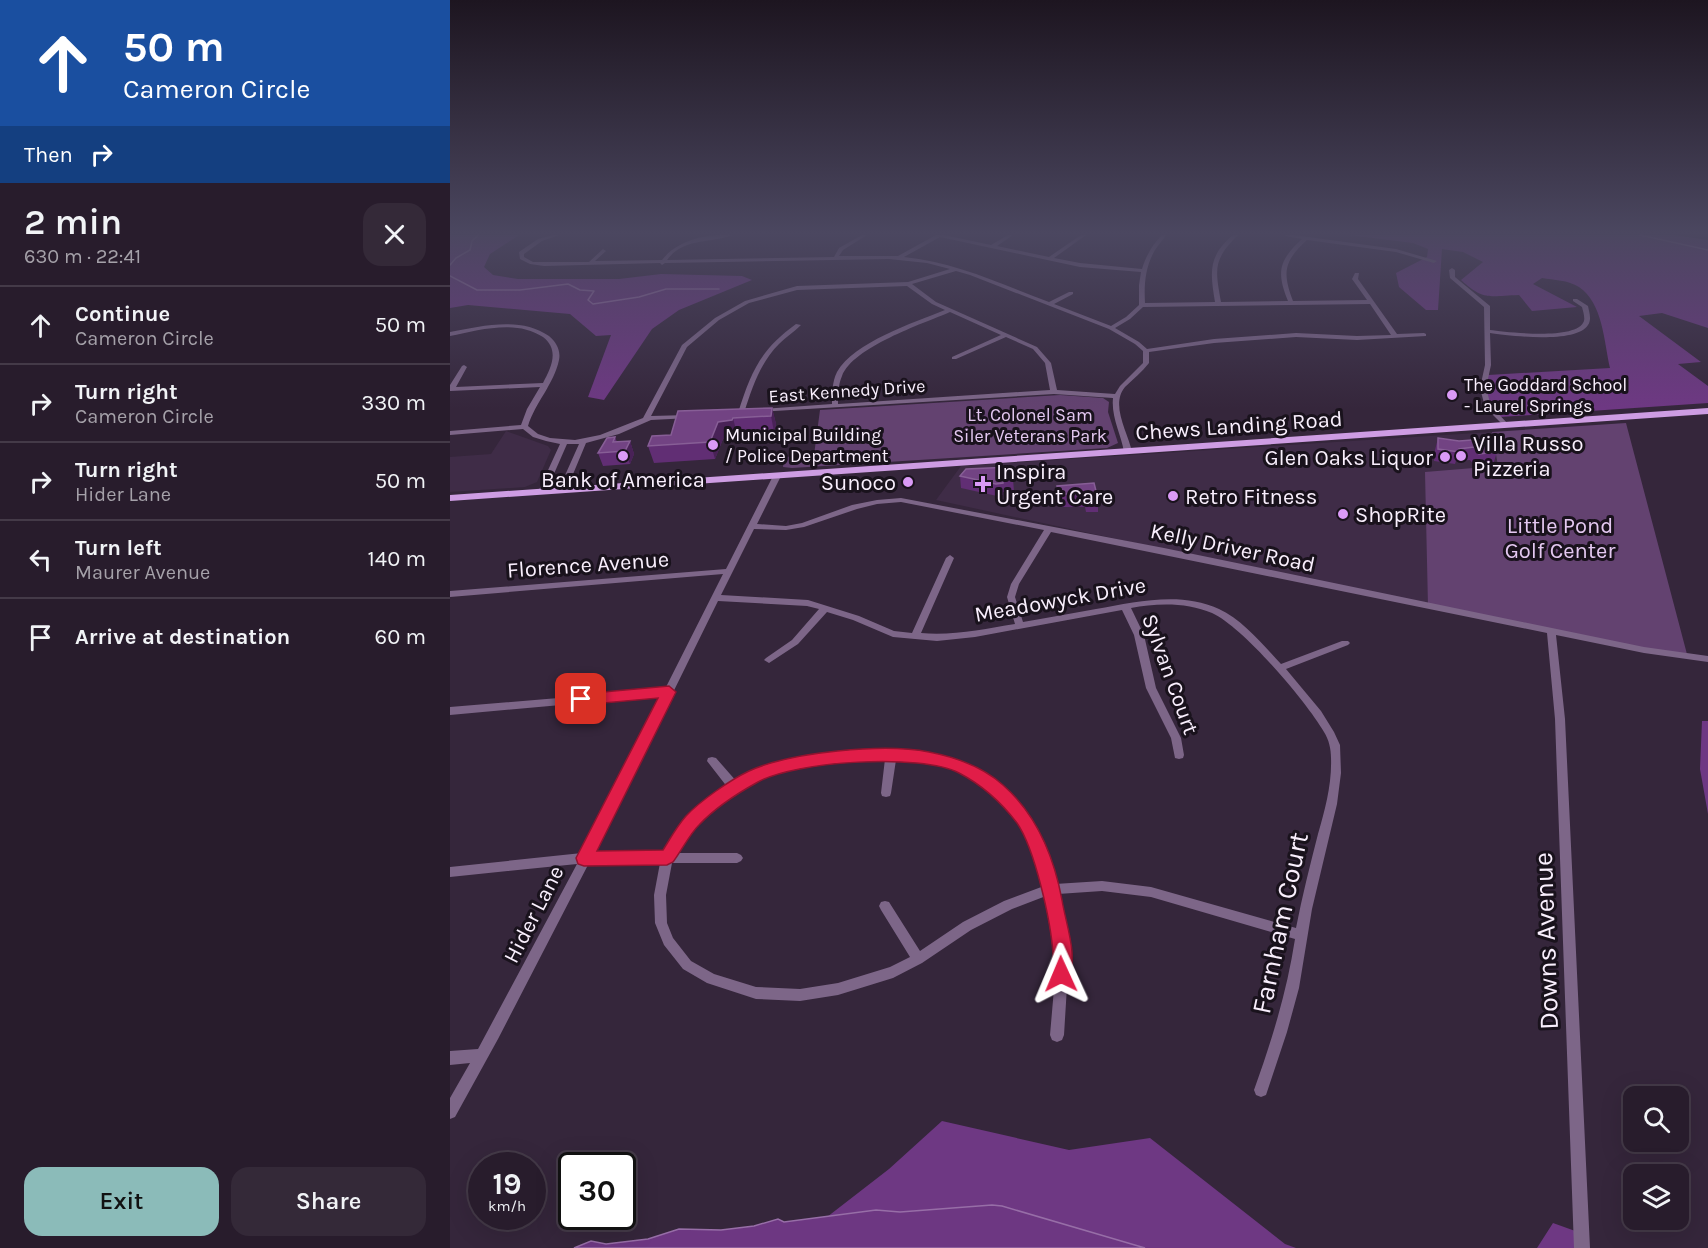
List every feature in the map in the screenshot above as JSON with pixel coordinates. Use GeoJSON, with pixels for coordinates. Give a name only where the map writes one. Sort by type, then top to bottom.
{"type":"FeatureCollection","features":[{"type":"Feature","properties":{"kind":"main road","name":"Chews Landing Road"},"geometry":{"type":"LineString","coordinates":[[450,498],[1708,411]]}},
{"type":"Feature","properties":{"kind":"street"},"geometry":{"type":"LineString","coordinates":[[646,418],[684,346],[717,319],[747,302],[778,293]]}},
{"type":"Feature","properties":{"kind":"street"},"geometry":{"type":"LineString","coordinates":[[919,293],[950,310],[1035,348],[1048,363],[1054,392]]}},
{"type":"Feature","properties":{"kind":"street"},"geometry":{"type":"LineString","coordinates":[[1021,293],[1111,328],[1146,351],[1146,363],[1119,391],[1118,396],[1117,413],[1128,452]]}},
{"type":"Feature","properties":{"kind":"street"},"geometry":{"type":"LineString","coordinates":[[1049,304],[1071,293]]}},
{"type":"Feature","properties":{"kind":"street"},"geometry":{"type":"LineString","coordinates":[[1111,328],[1128,318],[1142,304],[1142,293]]}},
{"type":"Feature","properties":{"kind":"street"},"geometry":{"type":"LineString","coordinates":[[1216,293],[1218,304]]}},
{"type":"Feature","properties":{"kind":"street"},"geometry":{"type":"LineString","coordinates":[[1287,293],[1291,303]]}},
{"type":"Feature","properties":{"kind":"street"},"geometry":{"type":"LineString","coordinates":[[1365,293],[1396,337]]}},
{"type":"Feature","properties":{"kind":"street"},"geometry":{"type":"LineString","coordinates":[[1472,293],[1487,306],[1488,365],[1483,388],[1488,407],[1506,425]]}},
{"type":"Feature","properties":{"kind":"street"},"geometry":{"type":"LineString","coordinates":[[1487,331],[1517,335],[1574,332],[1584,326],[1587,319],[1585,306],[1575,300]]}},
{"type":"Feature","properties":{"kind":"street"},"geometry":{"type":"LineString","coordinates":[[1142,304],[1371,302]]}},
{"type":"Feature","properties":{"kind":"street"},"geometry":{"type":"LineString","coordinates":[[835,406],[839,374],[849,360],[868,347],[950,310]]}},
{"type":"Feature","properties":{"kind":"street"},"geometry":{"type":"LineString","coordinates":[[741,413],[753,373],[764,355],[779,338],[798,325]]}},
{"type":"Feature","properties":{"kind":"street"},"geometry":{"type":"LineString","coordinates":[[450,334],[494,327],[525,328],[537,332],[552,342],[557,350],[557,357],[546,384],[527,415],[524,427]]}},
{"type":"Feature","properties":{"kind":"street"},"geometry":{"type":"LineString","coordinates":[[954,358],[1006,334]]}},
{"type":"Feature","properties":{"kind":"street"},"geometry":{"type":"LineString","coordinates":[[1146,351],[1214,341],[1274,337],[1424,335]]}},
{"type":"Feature","properties":{"kind":"street"},"geometry":{"type":"LineString","coordinates":[[450,389],[464,367]]}},
{"type":"Feature","properties":{"kind":"street"},"geometry":{"type":"LineString","coordinates":[[450,389],[546,384]]}},
{"type":"Feature","properties":{"kind":"street","name":"East Kennedy Drive"},"geometry":{"type":"LineString","coordinates":[[731,414],[1054,392],[1118,396]]}},
{"type":"Feature","properties":{"kind":"street"},"geometry":{"type":"LineString","coordinates":[[450,433],[524,427],[533,434],[564,443],[583,442],[631,427],[646,418],[700,416]]}},
{"type":"Feature","properties":{"kind":"street"},"geometry":{"type":"LineString","coordinates":[[562,491],[583,442]]}},
{"type":"Feature","properties":{"kind":"street"},"geometry":{"type":"LineString","coordinates":[[542,492],[564,443]]}},
{"type":"Feature","properties":{"kind":"street","name":"Hider Lane"},"geometry":{"type":"LineString","coordinates":[[450,1112],[584,858],[777,476]]}},
{"type":"Feature","properties":{"kind":"street","name":"Kelly Driver Road"},"geometry":{"type":"LineString","coordinates":[[751,526],[786,528],[804,525],[855,507],[901,500],[1164,551],[1551,632],[1644,650],[1708,659]]}},
{"type":"Feature","properties":{"kind":"street"},"geometry":{"type":"LineString","coordinates":[[1020,626],[1011,597],[1015,584],[1048,530]]}},
{"type":"Feature","properties":{"kind":"street"},"geometry":{"type":"LineString","coordinates":[[915,636],[950,558]]}},
{"type":"Feature","properties":{"kind":"street","name":"Florence Avenue"},"geometry":{"type":"LineString","coordinates":[[450,594],[729,571]]}},
{"type":"Feature","properties":{"kind":"street","name":"Meadowyck Drive"},"geometry":{"type":"LineString","coordinates":[[716,598],[808,603],[893,633],[937,638],[975,634],[1149,602],[1175,602],[1216,612],[1236,624],[1279,668],[1331,735],[1335,747],[1336,763]]}},
{"type":"Feature","properties":{"kind":"street","name":"Sylvan Court"},"geometry":{"type":"LineString","coordinates":[[1125,606],[1139,635],[1151,688],[1176,738],[1179,755]]}},
{"type":"Feature","properties":{"kind":"street"},"geometry":{"type":"LineString","coordinates":[[770,660],[795,642],[825,608]]}},
{"type":"Feature","properties":{"kind":"street","name":"Downs Avenue"},"geometry":{"type":"LineString","coordinates":[[1551,632],[1560,719],[1582,1248]]}},
{"type":"Feature","properties":{"kind":"street"},"geometry":{"type":"LineString","coordinates":[[1279,668],[1345,643]]}},
{"type":"Feature","properties":{"kind":"street"},"geometry":{"type":"LineString","coordinates":[[450,711],[669,692]]}},
{"type":"Feature","properties":{"kind":"street"},"geometry":{"type":"LineString","coordinates":[[1057,1035],[1063,954],[1051,889],[1040,852],[1024,820],[997,789],[963,767],[927,757],[874,755],[798,763],[755,776],[693,820],[667,857],[660,896],[661,923],[668,941],[687,965],[711,979],[756,993],[800,995],[838,989],[894,972],[967,926],[1008,905],[1051,889],[1102,886],[1151,892],[1301,935]]}},
{"type":"Feature","properties":{"kind":"street"},"geometry":{"type":"LineString","coordinates":[[886,793],[891,756]]}},
{"type":"Feature","properties":{"kind":"street"},"geometry":{"type":"LineString","coordinates":[[712,760],[735,788]]}},
{"type":"Feature","properties":{"kind":"street","name":"Farnham Court"},"geometry":{"type":"LineString","coordinates":[[1261,1090],[1283,1028],[1297,971],[1301,935],[1334,782],[1336,763]]}},
{"type":"Feature","properties":{"kind":"street"},"geometry":{"type":"LineString","coordinates":[[450,872],[584,858],[737,858]]}},
{"type":"Feature","properties":{"kind":"street"},"geometry":{"type":"LineString","coordinates":[[885,906],[918,959]]}},
{"type":"Feature","properties":{"kind":"street"},"geometry":{"type":"LineString","coordinates":[[450,1058],[482,1055]]}},
{"type":"Feature","properties":{"kind":"shaded area"},"geometry":{"type":"Polygon","coordinates":[[[450,293],[720,293],[679,310],[652,329],[604,400],[588,397],[611,335],[596,336],[570,314],[468,305],[450,308],[450,293]]]}},
{"type":"Feature","properties":{"kind":"shaded area"},"geometry":{"type":"Polygon","coordinates":[[[1406,293],[1439,293],[1438,310],[1426,310],[1406,293]]]}},
{"type":"Feature","properties":{"kind":"shaded area"},"geometry":{"type":"Polygon","coordinates":[[[1551,293],[1577,307],[1532,311],[1519,295],[1487,296],[1482,294],[1551,293]]]}},
{"type":"Feature","properties":{"kind":"shaded area"},"geometry":{"type":"Polygon","coordinates":[[[1708,293],[1708,328],[1662,313],[1639,316],[1701,362],[1678,364],[1708,386],[1708,403],[1500,417],[1485,400],[1488,375],[1610,368],[1598,313],[1587,294],[1708,293]]]}},
{"type":"Feature","properties":{"kind":"shaded area"},"geometry":{"type":"Polygon","coordinates":[[[506,431],[548,446],[551,450],[537,482],[525,487],[450,492],[450,457],[491,454],[506,431]]]}},
{"type":"Feature","properties":{"kind":"shaded area"},"geometry":{"type":"Polygon","coordinates":[[[1492,432],[1498,466],[1428,606],[936,500],[961,466],[1492,432]]]}},
{"type":"Feature","properties":{"kind":"shaded area"},"geometry":{"type":"Polygon","coordinates":[[[1702,721],[1708,721],[1708,814],[1700,769],[1702,721]]]}},
{"type":"Feature","properties":{"kind":"shaded area"},"geometry":{"type":"Polygon","coordinates":[[[942,1121],[1069,1150],[1150,1138],[1285,1244],[1296,1248],[1093,1248],[827,1217],[889,1169],[942,1121]]]}},
{"type":"Feature","properties":{"kind":"shaded area"},"geometry":{"type":"Polygon","coordinates":[[[992,1205],[1145,1248],[574,1248],[591,1241],[606,1244],[648,1239],[679,1229],[721,1230],[754,1226],[778,1219],[784,1222],[876,1210],[900,1212],[992,1205]]]}},
{"type":"Feature","properties":{"kind":"shaded area"},"geometry":{"type":"Polygon","coordinates":[[[1553,1223],[1578,1232],[1579,1248],[1537,1248],[1553,1223]]]}},
{"type":"Feature","properties":{"kind":"green space","name":"Lt. Colonel Sam Siler Veterans Park"},"geometry":{"type":"Polygon","coordinates":[[[1060,395],[1103,398],[1109,402],[1108,412],[1118,443],[1107,448],[783,467],[784,457],[814,455],[820,410],[1060,395]]]}},
{"type":"Feature","properties":{"kind":"green space","name":"Little Pond Golf Center"},"geometry":{"type":"Polygon","coordinates":[[[1626,423],[1688,658],[1428,606],[1425,472],[1498,466],[1492,432],[1626,423]]]}},
{"type":"Feature","properties":{"kind":"building"},"geometry":{"type":"Polygon","coordinates":[[[772,408],[771,416],[733,418],[718,422],[710,442],[648,446],[652,436],[671,435],[678,411],[772,408]]]}},
{"type":"Feature","properties":{"kind":"building"},"geometry":{"type":"Polygon","coordinates":[[[615,437],[613,442],[630,441],[625,451],[598,453],[607,438],[615,437]]]}},
{"type":"Feature","properties":{"kind":"building"},"geometry":{"type":"Polygon","coordinates":[[[1438,438],[1459,441],[1485,439],[1497,452],[1479,454],[1474,447],[1459,449],[1459,452],[1438,449],[1438,438]]]}},
{"type":"Feature","properties":{"kind":"building"},"geometry":{"type":"Polygon","coordinates":[[[1011,467],[1013,479],[1003,480],[1003,483],[996,484],[960,476],[966,469],[1011,467]]]}},
{"type":"Feature","properties":{"kind":"building"},"geometry":{"type":"Polygon","coordinates":[[[1094,483],[1098,499],[1086,499],[1085,494],[1058,494],[1057,486],[1094,483]]]}},
{"type":"Feature","properties":{"kind":"waterway"},"geometry":{"type":"LineString","coordinates":[[593,293],[588,300],[593,304],[652,293]]}},
{"type":"Feature","properties":{"kind":"place","name":"The Goddard School - Laurel Springs"},"geometry":{"type":"Point","coordinates":[1452,395]}},
{"type":"Feature","properties":{"kind":"place","name":"Municipal Building / Police Department"},"geometry":{"type":"Point","coordinates":[713,445]}},
{"type":"Feature","properties":{"kind":"place","name":"Bank of America"},"geometry":{"type":"Point","coordinates":[623,456]}},
{"type":"Feature","properties":{"kind":"place","name":"Villa Russo Pizzeria"},"geometry":{"type":"Point","coordinates":[1461,456]}},
{"type":"Feature","properties":{"kind":"place","name":"Glen Oaks Liquor"},"geometry":{"type":"Point","coordinates":[1445,457]}},
{"type":"Feature","properties":{"kind":"place","name":"Sunoco"},"geometry":{"type":"Point","coordinates":[908,482]}},
{"type":"Feature","properties":{"kind":"place","name":"Inspira Urgent Care"},"geometry":{"type":"Point","coordinates":[983,484]}},
{"type":"Feature","properties":{"kind":"place","name":"Retro Fitness"},"geometry":{"type":"Point","coordinates":[1173,496]}},
{"type":"Feature","properties":{"kind":"place","name":"ShopRite"},"geometry":{"type":"Point","coordinates":[1343,514]}},
{"type":"Feature","properties":{"kind":"route"},"geometry":{"type":"LineString","coordinates":[[581,699],[669,692],[584,858],[667,857],[693,820],[722,797],[755,776],[776,769],[798,763],[874,755],[927,757],[963,767],[997,789],[1024,820],[1040,852],[1051,889],[1063,954],[1061,974]]}}]}
